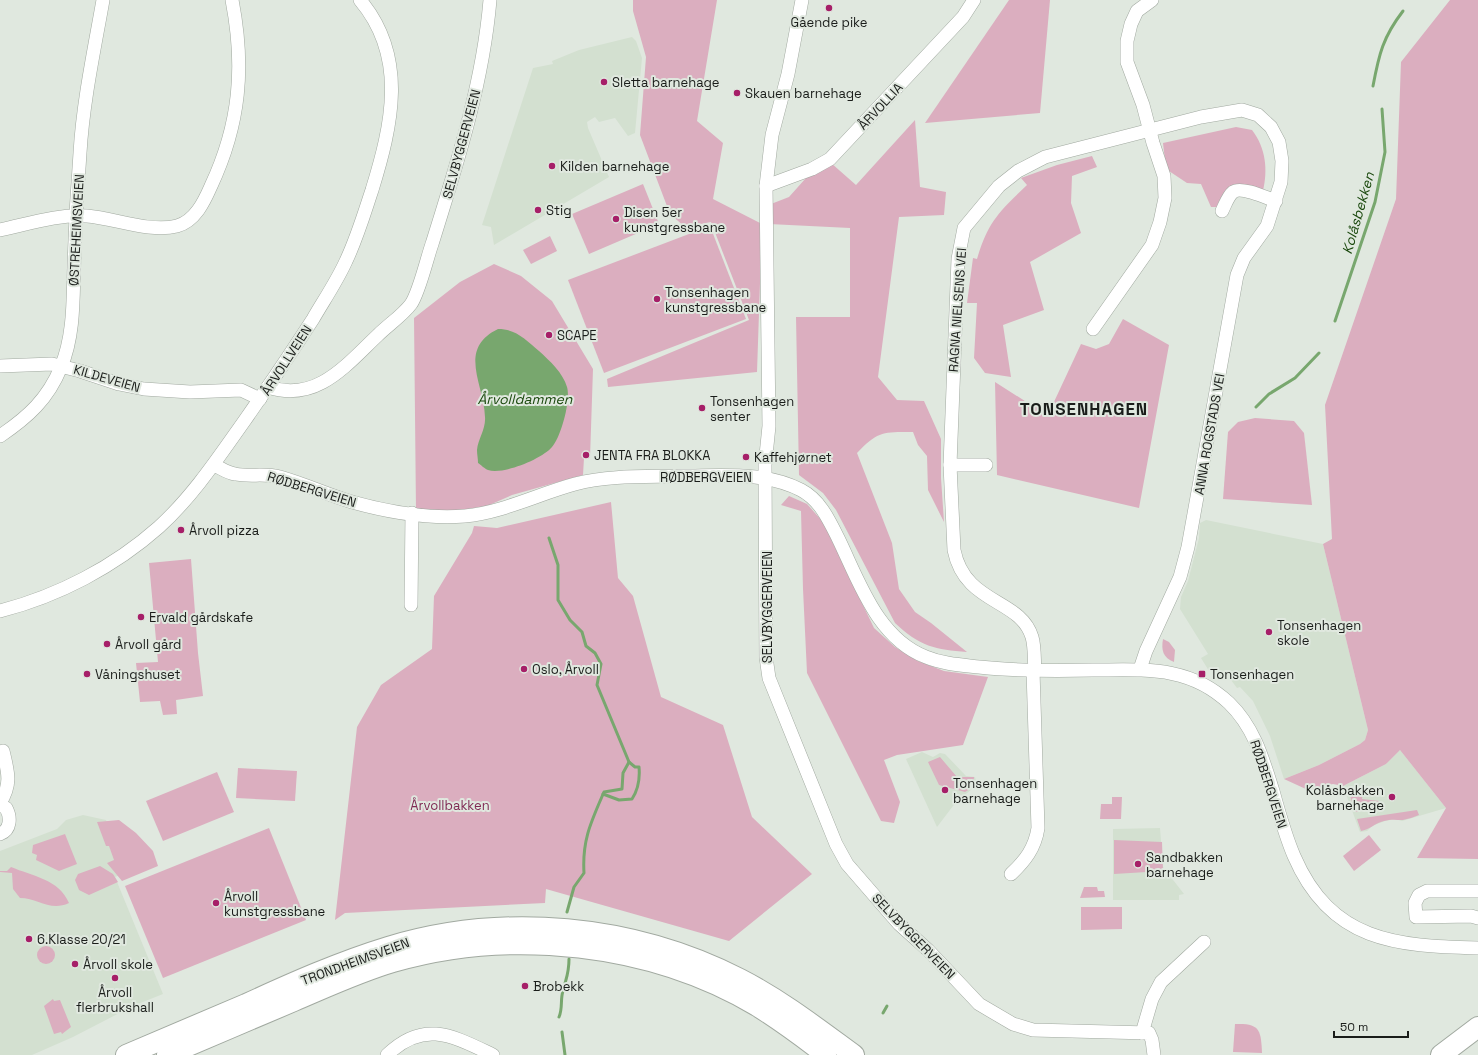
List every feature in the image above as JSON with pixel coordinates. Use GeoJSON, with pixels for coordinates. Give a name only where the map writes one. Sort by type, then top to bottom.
{"type":"FeatureCollection","features":[{"type":"Feature","properties":{"kind":"highway","name":"TRONDHEIMSVEIEN"},"geometry":{"type":"LineString","coordinates":[[126,1055],[296,981],[360,956],[389,947],[458,931],[527,927],[555,928],[611,935],[646,943],[712,966],[767,994],[798,1013],[854,1055]]}},
{"type":"Feature","properties":{"kind":"highway","name":"TRONDHEIMSVEIEN"},"geometry":{"type":"LineString","coordinates":[[167,1055],[338,982],[393,962],[446,950],[526,944],[554,945],[612,952],[693,977],[756,1006],[826,1055]]}},
{"type":"Feature","properties":{"kind":"highway"},"geometry":{"type":"LineString","coordinates":[[1441,1055],[1478,1027]]}},
{"type":"Feature","properties":{"kind":"street","name":"ØSTREHEIMSVEIEN"},"geometry":{"type":"LineString","coordinates":[[0,436],[24,420],[48,392],[62,366],[68,345],[72,312],[76,216],[83,116],[103,0]]}},
{"type":"Feature","properties":{"kind":"street"},"geometry":{"type":"LineString","coordinates":[[0,230],[76,216],[167,227],[182,225],[196,213],[209,192],[222,162],[234,121],[240,64],[237,26],[232,0]]}},
{"type":"Feature","properties":{"kind":"street","name":"ÅRVOLLVEIEN"},"geometry":{"type":"LineString","coordinates":[[0,611],[31,602],[67,587],[101,569],[138,545],[176,511],[214,465],[318,311],[346,261],[365,212],[386,140],[392,95],[390,61],[378,26],[360,0]]}},
{"type":"Feature","properties":{"kind":"street","name":"SELVBYGGERVEIEN"},"geometry":{"type":"LineString","coordinates":[[268,387],[294,392],[311,388],[330,378],[412,304],[448,192],[483,63],[490,0]]}},
{"type":"Feature","properties":{"kind":"street","name":"SELVBYGGERVEIEN"},"geometry":{"type":"LineString","coordinates":[[802,0],[788,74],[772,135],[766,186],[769,426],[766,479],[766,657],[769,678],[836,844],[847,864],[899,924],[928,950],[979,1004],[1013,1024],[1033,1030],[1142,1033]]}},
{"type":"Feature","properties":{"kind":"street","name":"ÅRVOLLIA"},"geometry":{"type":"LineString","coordinates":[[766,186],[812,169],[830,159],[963,17],[974,0]]}},
{"type":"Feature","properties":{"kind":"street"},"geometry":{"type":"LineString","coordinates":[[1093,329],[1152,245],[1160,222],[1165,198],[1164,176],[1143,105],[1127,62],[1128,40],[1131,24],[1137,11],[1152,0]]}},
{"type":"Feature","properties":{"kind":"street","name":"ANNA ROGSTADS VEI"},"geometry":{"type":"LineString","coordinates":[[1140,669],[1146,651],[1177,584],[1188,547],[1237,275],[1244,258],[1267,226],[1281,182],[1282,161],[1279,142],[1271,127],[1258,115],[1242,110],[1201,117],[1150,130]]}},
{"type":"Feature","properties":{"kind":"street","name":"RAGNA NIELSENS VEI"},"geometry":{"type":"LineString","coordinates":[[1034,671],[1032,637],[1023,621],[976,589],[964,578],[956,560],[950,465],[957,264],[964,228],[999,186],[1018,171],[1045,158],[1150,130]]}},
{"type":"Feature","properties":{"kind":"street"},"geometry":{"type":"LineString","coordinates":[[1222,211],[1229,197],[1236,190],[1242,190],[1276,201]]}},
{"type":"Feature","properties":{"kind":"street","name":"KILDEVEIEN"},"geometry":{"type":"LineString","coordinates":[[0,366],[41,364],[62,366],[119,384],[144,389],[190,392],[241,390],[260,398]]}},
{"type":"Feature","properties":{"kind":"street","name":"RØDBERGVEIEN"},"geometry":{"type":"LineString","coordinates":[[214,465],[234,474],[275,476],[353,502],[436,517],[488,513],[580,483],[615,477],[740,476],[766,479],[800,489],[818,504],[834,530],[878,616],[888,630],[904,646],[927,658],[942,662],[1034,671],[1140,669],[1162,671],[1195,680],[1219,694],[1241,716],[1249,727],[1261,754],[1293,854],[1306,880],[1320,898],[1333,911],[1361,930],[1394,942],[1414,946],[1478,948]]}},
{"type":"Feature","properties":{"kind":"street"},"geometry":{"type":"LineString","coordinates":[[950,465],[986,465]]}},
{"type":"Feature","properties":{"kind":"street"},"geometry":{"type":"LineString","coordinates":[[411,605],[412,513]]}},
{"type":"Feature","properties":{"kind":"street"},"geometry":{"type":"LineString","coordinates":[[1011,874],[1028,856],[1037,837],[1034,671]]}},
{"type":"Feature","properties":{"kind":"street"},"geometry":{"type":"LineString","coordinates":[[0,834],[6,829],[10,821],[6,808],[0,804],[9,786],[8,772],[3,751]]}},
{"type":"Feature","properties":{"kind":"street"},"geometry":{"type":"LineString","coordinates":[[1478,891],[1427,891],[1419,895],[1415,904],[1416,917],[1471,916],[1478,918]]}},
{"type":"Feature","properties":{"kind":"street"},"geometry":{"type":"LineString","coordinates":[[1154,1055],[1152,1040],[1149,1033],[1142,1033],[1145,1015],[1157,989],[1169,974],[1204,942]]}},
{"type":"Feature","properties":{"kind":"street"},"geometry":{"type":"LineString","coordinates":[[387,1055],[394,1048],[412,1039],[437,1034],[459,1038],[493,1055]]}},
{"type":"Feature","properties":{"kind":"shaded area","name":"Kilden barnehage"},"geometry":{"type":"Polygon","coordinates":[[[632,37],[636,41],[642,58],[635,133],[628,136],[615,118],[599,122],[595,117],[587,122],[588,128],[609,177],[494,245],[491,227],[482,225],[533,68],[553,64],[552,61],[579,50],[632,37]]]}},
{"type":"Feature","properties":{"kind":"shaded area","name":"Tonsenhagen skole"},"geometry":{"type":"Polygon","coordinates":[[[1206,520],[1323,544],[1368,730],[1365,740],[1360,744],[1319,765],[1284,779],[1270,736],[1253,701],[1240,687],[1237,688],[1228,676],[1222,679],[1215,667],[1209,671],[1201,658],[1208,654],[1180,609],[1181,597],[1188,581],[1199,538],[1200,523],[1206,520]]]}},
{"type":"Feature","properties":{"kind":"shaded area","name":"Kolåsbakken barnehage"},"geometry":{"type":"Polygon","coordinates":[[[1400,750],[1446,808],[1402,821],[1395,819],[1385,821],[1372,826],[1367,831],[1360,832],[1343,786],[1386,764],[1400,750]]]}},
{"type":"Feature","properties":{"kind":"shaded area","name":"Tonsenhagen barnehage"},"geometry":{"type":"Polygon","coordinates":[[[922,752],[933,757],[940,753],[945,754],[966,776],[975,777],[977,785],[956,802],[937,827],[906,759],[922,752]]]}},
{"type":"Feature","properties":{"kind":"shaded area","name":"Årvoll skole"},"geometry":{"type":"Polygon","coordinates":[[[83,815],[106,820],[128,872],[115,877],[163,994],[133,1006],[73,1037],[32,1055],[0,1055],[0,851],[57,829],[66,820],[83,815]]]}},
{"type":"Feature","properties":{"kind":"shaded area","name":"Sandbakken barnehage"},"geometry":{"type":"Polygon","coordinates":[[[1160,828],[1163,867],[1184,894],[1179,895],[1179,900],[1113,900],[1113,829],[1160,828]]]}},
{"type":"Feature","properties":{"kind":"green space"},"geometry":{"type":"Polygon","coordinates":[[[633,0],[717,0],[697,121],[723,143],[713,199],[762,224],[757,372],[608,387],[607,379],[749,320],[711,222],[685,227],[670,214],[640,135],[646,57],[633,11],[633,0]]]}},
{"type":"Feature","properties":{"kind":"green space"},"geometry":{"type":"Polygon","coordinates":[[[1009,0],[1050,0],[1040,113],[925,123],[1009,0]]]}},
{"type":"Feature","properties":{"kind":"green space"},"geometry":{"type":"Polygon","coordinates":[[[1450,0],[1478,0],[1478,859],[1417,858],[1446,808],[1400,750],[1386,764],[1343,786],[1333,784],[1308,790],[1284,779],[1319,765],[1360,744],[1365,740],[1368,730],[1323,544],[1332,539],[1325,405],[1396,199],[1401,62],[1450,0]]]}},
{"type":"Feature","properties":{"kind":"green space"},"geometry":{"type":"Polygon","coordinates":[[[915,120],[920,187],[946,192],[944,215],[899,217],[878,377],[897,400],[924,401],[941,439],[941,478],[944,522],[928,490],[927,456],[918,445],[913,432],[882,434],[870,440],[857,453],[892,543],[899,589],[915,612],[967,652],[946,650],[920,642],[895,623],[836,510],[823,493],[799,475],[796,317],[850,317],[850,228],[769,224],[771,204],[789,197],[806,178],[831,163],[856,185],[915,120]]]}},
{"type":"Feature","properties":{"kind":"green space"},"geometry":{"type":"Polygon","coordinates":[[[1236,127],[1252,130],[1260,144],[1265,159],[1265,183],[1263,191],[1245,186],[1219,207],[1211,207],[1201,184],[1187,183],[1166,169],[1163,143],[1236,127]]]}},
{"type":"Feature","properties":{"kind":"green space"},"geometry":{"type":"Polygon","coordinates":[[[1092,156],[1097,167],[1072,176],[1071,203],[1081,233],[1030,262],[1044,310],[1003,325],[1011,377],[985,373],[974,358],[977,303],[967,303],[973,258],[977,259],[986,235],[996,218],[1009,202],[1027,185],[1021,178],[1057,165],[1092,156]]]}},
{"type":"Feature","properties":{"kind":"green space","name":"Disen 5er kunstgressbane"},"geometry":{"type":"Polygon","coordinates":[[[643,184],[659,224],[589,254],[572,214],[643,184]]]}},
{"type":"Feature","properties":{"kind":"green space","name":"Tonsenhagen kunstgressbane"},"geometry":{"type":"Polygon","coordinates":[[[710,226],[746,319],[604,373],[568,280],[710,226]]]}},
{"type":"Feature","properties":{"kind":"green space"},"geometry":{"type":"Polygon","coordinates":[[[550,236],[557,251],[531,264],[523,250],[550,236]]]}},
{"type":"Feature","properties":{"kind":"green space"},"geometry":{"type":"Polygon","coordinates":[[[494,264],[521,276],[552,301],[593,369],[590,458],[584,458],[583,475],[512,495],[487,506],[454,511],[416,511],[414,318],[460,282],[494,264]]]}},
{"type":"Feature","properties":{"kind":"green space"},"geometry":{"type":"Polygon","coordinates":[[[1123,319],[1169,345],[1139,508],[997,475],[995,382],[1028,403],[1053,404],[1081,344],[1096,349],[1109,344],[1123,319]]]}},
{"type":"Feature","properties":{"kind":"green space"},"geometry":{"type":"Polygon","coordinates":[[[1255,418],[1294,421],[1304,433],[1312,505],[1223,499],[1228,432],[1238,422],[1255,418]]]}},
{"type":"Feature","properties":{"kind":"green space"},"geometry":{"type":"Polygon","coordinates":[[[789,496],[807,504],[823,522],[874,628],[895,647],[918,661],[944,671],[988,677],[963,745],[897,755],[884,760],[900,802],[894,823],[881,821],[807,673],[801,511],[781,505],[789,496]]]}},
{"type":"Feature","properties":{"kind":"green space","name":"Årvollbakken"},"geometry":{"type":"Polygon","coordinates":[[[611,502],[618,578],[633,596],[661,697],[723,725],[752,817],[812,874],[729,941],[546,889],[545,903],[345,913],[335,920],[357,727],[381,685],[432,649],[434,596],[472,533],[474,526],[497,528],[611,502]]]}},
{"type":"Feature","properties":{"kind":"green space"},"geometry":{"type":"Polygon","coordinates":[[[191,559],[198,653],[203,696],[176,700],[177,714],[163,715],[160,701],[140,702],[136,663],[158,662],[149,563],[191,559]]]}},
{"type":"Feature","properties":{"kind":"green space"},"geometry":{"type":"Polygon","coordinates":[[[1163,639],[1169,642],[1175,650],[1174,662],[1165,656],[1162,647],[1163,639]]]}},
{"type":"Feature","properties":{"kind":"green space"},"geometry":{"type":"Polygon","coordinates":[[[940,757],[957,777],[974,777],[973,787],[965,792],[939,785],[928,762],[940,757]]]}},
{"type":"Feature","properties":{"kind":"green space"},"geometry":{"type":"Polygon","coordinates":[[[238,768],[297,771],[295,801],[236,798],[238,768]]]}},
{"type":"Feature","properties":{"kind":"green space"},"geometry":{"type":"Polygon","coordinates":[[[217,772],[234,812],[163,841],[146,801],[217,772]]]}},
{"type":"Feature","properties":{"kind":"green space"},"geometry":{"type":"Polygon","coordinates":[[[1348,789],[1363,791],[1362,799],[1379,801],[1379,808],[1355,812],[1348,789]]]}},
{"type":"Feature","properties":{"kind":"green space"},"geometry":{"type":"Polygon","coordinates":[[[1112,797],[1122,797],[1121,819],[1100,819],[1101,804],[1112,804],[1112,797]]]}},
{"type":"Feature","properties":{"kind":"green space"},"geometry":{"type":"Polygon","coordinates":[[[1417,810],[1419,815],[1417,816],[1403,820],[1384,821],[1361,831],[1357,819],[1417,810]]]}},
{"type":"Feature","properties":{"kind":"green space"},"geometry":{"type":"Polygon","coordinates":[[[119,820],[136,833],[153,851],[158,866],[122,881],[107,863],[114,860],[109,846],[106,846],[97,822],[119,820]]]}},
{"type":"Feature","properties":{"kind":"green space","name":"Årvoll kunstgressbane"},"geometry":{"type":"Polygon","coordinates":[[[269,828],[306,920],[163,978],[125,886],[269,828]]]}},
{"type":"Feature","properties":{"kind":"green space"},"geometry":{"type":"Polygon","coordinates":[[[65,834],[77,864],[59,871],[36,860],[37,855],[32,853],[33,845],[65,834]]]}},
{"type":"Feature","properties":{"kind":"green space"},"geometry":{"type":"Polygon","coordinates":[[[1369,835],[1381,850],[1354,871],[1343,856],[1369,835]]]}},
{"type":"Feature","properties":{"kind":"green space"},"geometry":{"type":"Polygon","coordinates":[[[1114,840],[1162,842],[1163,871],[1114,874],[1114,840]]]}},
{"type":"Feature","properties":{"kind":"green space"},"geometry":{"type":"Polygon","coordinates":[[[100,866],[113,874],[118,882],[89,895],[79,890],[75,880],[78,874],[100,866]]]}},
{"type":"Feature","properties":{"kind":"green space"},"geometry":{"type":"Polygon","coordinates":[[[11,867],[52,883],[59,889],[69,903],[56,906],[20,898],[13,889],[12,873],[0,872],[7,871],[11,867]]]}},
{"type":"Feature","properties":{"kind":"green space"},"geometry":{"type":"Polygon","coordinates":[[[1084,887],[1097,887],[1098,891],[1104,891],[1105,897],[1080,898],[1084,887]]]}},
{"type":"Feature","properties":{"kind":"green space"},"geometry":{"type":"Polygon","coordinates":[[[1081,907],[1122,907],[1122,929],[1081,930],[1081,907]]]}},
{"type":"Feature","properties":{"kind":"green space"},"geometry":{"type":"Polygon","coordinates":[[[42,946],[50,946],[55,951],[53,962],[50,964],[42,964],[37,959],[37,951],[42,946]]]}},
{"type":"Feature","properties":{"kind":"green space"},"geometry":{"type":"Polygon","coordinates":[[[53,999],[54,1001],[60,1000],[71,1027],[62,1034],[61,1032],[54,1034],[44,1006],[53,999]]]}},
{"type":"Feature","properties":{"kind":"green space"},"geometry":{"type":"Polygon","coordinates":[[[1235,1024],[1250,1025],[1258,1030],[1260,1033],[1262,1053],[1233,1052],[1235,1024]]]}},
{"type":"Feature","properties":{"kind":"water","name":"Årvolldammen"},"geometry":{"type":"Polygon","coordinates":[[[498,329],[510,331],[525,339],[552,363],[565,382],[568,400],[559,435],[552,447],[547,452],[522,465],[495,471],[487,469],[478,463],[477,450],[485,417],[476,368],[476,357],[479,347],[486,337],[498,329]]]}},
{"type":"Feature","properties":{"kind":"waterway","name":"Kolåsbekken"},"geometry":{"type":"LineString","coordinates":[[1373,86],[1377,64],[1386,38],[1403,11]]}},
{"type":"Feature","properties":{"kind":"waterway","name":"Kolåsbekken"},"geometry":{"type":"LineString","coordinates":[[1335,321],[1375,202],[1385,152],[1382,109]]}},
{"type":"Feature","properties":{"kind":"waterway","name":"Kolåsbekken"},"geometry":{"type":"LineString","coordinates":[[1256,407],[1269,394],[1295,378],[1319,353]]}},
{"type":"Feature","properties":{"kind":"waterway"},"geometry":{"type":"LineString","coordinates":[[549,538],[558,565],[558,600],[570,620],[582,632],[586,646],[595,653],[601,664],[597,685],[629,762],[623,773],[622,789],[604,792],[595,813],[588,831],[584,851],[584,873],[574,887],[567,912]]}},
{"type":"Feature","properties":{"kind":"waterway"},"geometry":{"type":"LineString","coordinates":[[603,794],[619,800],[632,799],[638,784],[639,767],[635,767],[629,762]]}},
{"type":"Feature","properties":{"kind":"waterway"},"geometry":{"type":"LineString","coordinates":[[559,1017],[562,994],[568,972],[569,959]]}},
{"type":"Feature","properties":{"kind":"waterway","name":"Kolåsbekken"},"geometry":{"type":"LineString","coordinates":[[883,1013],[887,1006]]}},
{"type":"Feature","properties":{"kind":"waterway"},"geometry":{"type":"LineString","coordinates":[[562,1032],[565,1055]]}},
{"type":"Feature","properties":{"kind":"place","name":"Gående pike"},"geometry":{"type":"Point","coordinates":[829,8]}},
{"type":"Feature","properties":{"kind":"place","name":"Sletta barnehage"},"geometry":{"type":"Point","coordinates":[604,82]}},
{"type":"Feature","properties":{"kind":"place","name":"Skauen barnehage"},"geometry":{"type":"Point","coordinates":[737,93]}},
{"type":"Feature","properties":{"kind":"place","name":"Kilden barnehage"},"geometry":{"type":"Point","coordinates":[552,166]}},
{"type":"Feature","properties":{"kind":"place","name":"Stig"},"geometry":{"type":"Point","coordinates":[538,210]}},
{"type":"Feature","properties":{"kind":"place","name":"Disen 5er kunstgressbane"},"geometry":{"type":"Point","coordinates":[616,219]}},
{"type":"Feature","properties":{"kind":"place","name":"Tonsenhagen kunstgressbane"},"geometry":{"type":"Point","coordinates":[657,299]}},
{"type":"Feature","properties":{"kind":"place","name":"SCAPE"},"geometry":{"type":"Point","coordinates":[549,335]}},
{"type":"Feature","properties":{"kind":"place","name":"Tonsenhagen senter"},"geometry":{"type":"Point","coordinates":[702,408]}},
{"type":"Feature","properties":{"kind":"place","name":"JENTA FRA BLOKKA"},"geometry":{"type":"Point","coordinates":[586,455]}},
{"type":"Feature","properties":{"kind":"place","name":"Kaffehjørnet"},"geometry":{"type":"Point","coordinates":[746,457]}},
{"type":"Feature","properties":{"kind":"place","name":"Årvoll pizza"},"geometry":{"type":"Point","coordinates":[181,530]}},
{"type":"Feature","properties":{"kind":"place","name":"Ervald gårdskafe"},"geometry":{"type":"Point","coordinates":[141,617]}},
{"type":"Feature","properties":{"kind":"place","name":"Tonsenhagen skole"},"geometry":{"type":"Point","coordinates":[1269,632]}},
{"type":"Feature","properties":{"kind":"place","name":"Årvoll gård"},"geometry":{"type":"Point","coordinates":[107,644]}},
{"type":"Feature","properties":{"kind":"place","name":"Oslo, Årvoll"},"geometry":{"type":"Point","coordinates":[524,669]}},
{"type":"Feature","properties":{"kind":"place","name":"Våningshuset"},"geometry":{"type":"Point","coordinates":[87,674]}},
{"type":"Feature","properties":{"kind":"place","name":"Tonsenhagen"},"geometry":{"type":"Point","coordinates":[1202,674]}},
{"type":"Feature","properties":{"kind":"place","name":"Tonsenhagen barnehage"},"geometry":{"type":"Point","coordinates":[945,790]}},
{"type":"Feature","properties":{"kind":"place","name":"Kolåsbakken barnehage"},"geometry":{"type":"Point","coordinates":[1392,797]}},
{"type":"Feature","properties":{"kind":"place","name":"Sandbakken barnehage"},"geometry":{"type":"Point","coordinates":[1138,864]}},
{"type":"Feature","properties":{"kind":"place","name":"Årvoll kunstgressbane"},"geometry":{"type":"Point","coordinates":[216,903]}},
{"type":"Feature","properties":{"kind":"place","name":"6.Klasse 20/21"},"geometry":{"type":"Point","coordinates":[29,939]}},
{"type":"Feature","properties":{"kind":"place","name":"Årvoll skole"},"geometry":{"type":"Point","coordinates":[75,964]}},
{"type":"Feature","properties":{"kind":"place","name":"Årvoll flerbrukshall"},"geometry":{"type":"Point","coordinates":[115,978]}},
{"type":"Feature","properties":{"kind":"place","name":"Brobekk"},"geometry":{"type":"Point","coordinates":[525,986]}},
{"type":"Feature","properties":{"kind":"district","name":"TONSENHAGEN"},"geometry":{"type":"Point","coordinates":[1084,409]}}]}
